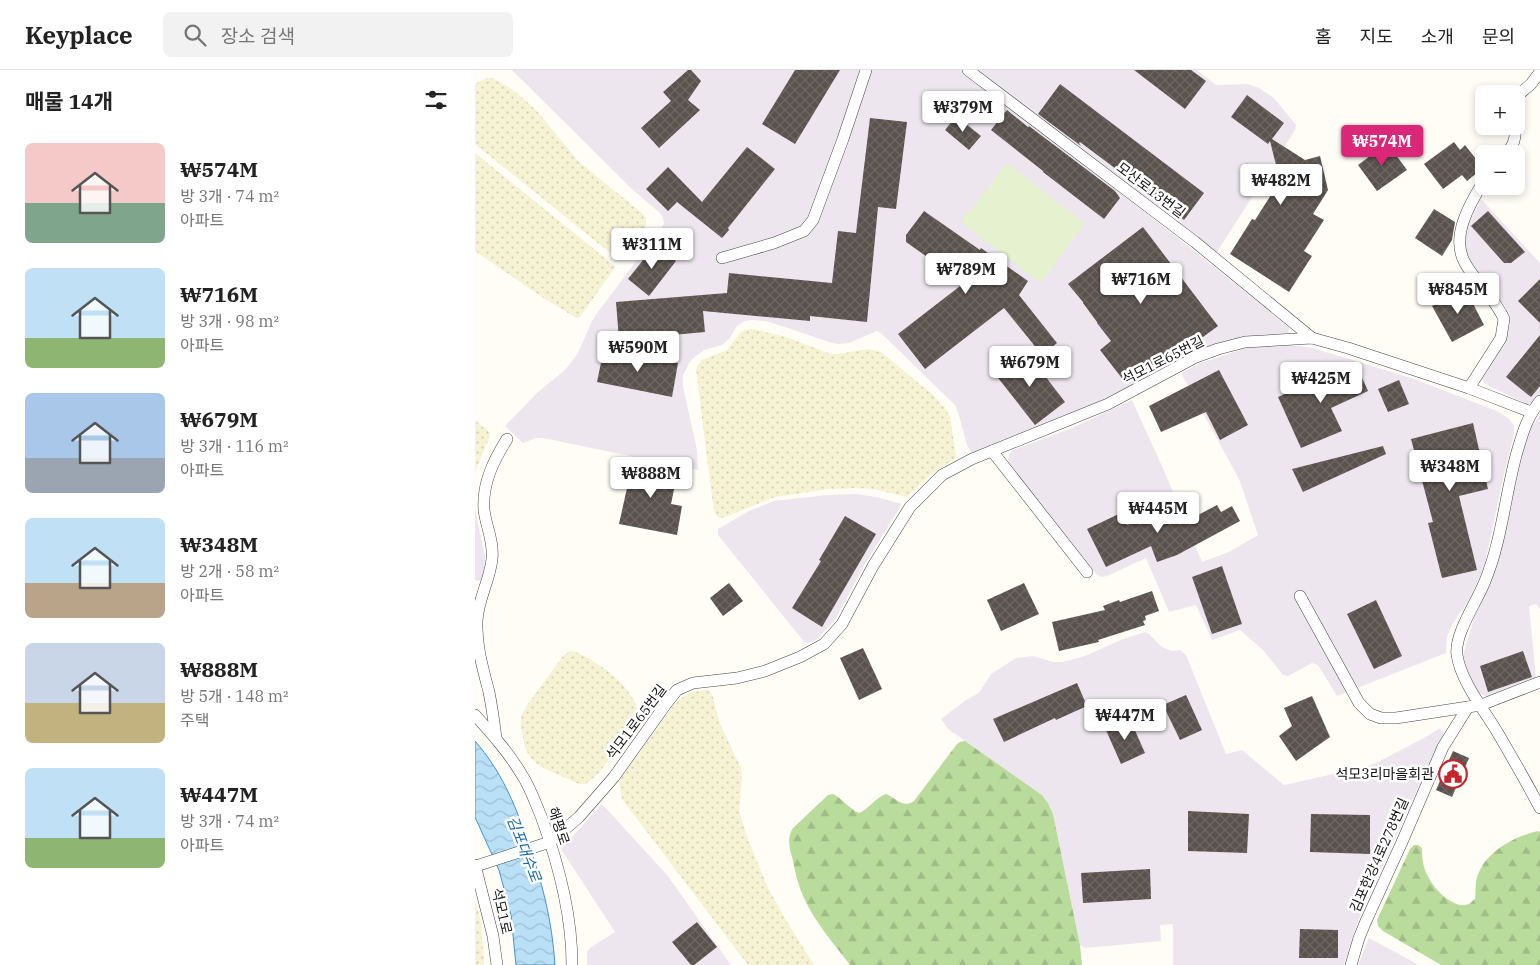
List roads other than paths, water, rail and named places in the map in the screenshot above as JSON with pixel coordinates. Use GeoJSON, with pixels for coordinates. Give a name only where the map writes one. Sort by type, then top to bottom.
{"type":"FeatureCollection","features":[{"type":"Feature","properties":{"kind":"lane"},"geometry":{"type":"LineString","coordinates":[[722,258],[774,243],[804,231],[813,220],[866,70]]}},
{"type":"Feature","properties":{"kind":"lane","name":"모산로13번길"},"geometry":{"type":"LineString","coordinates":[[968,70],[1195,242],[1312,338]]}},
{"type":"Feature","properties":{"kind":"lane"},"geometry":{"type":"LineString","coordinates":[[1525,89],[1540,72]]}},
{"type":"Feature","properties":{"kind":"lane"},"geometry":{"type":"LineString","coordinates":[[1469,388],[1501,338],[1504,319],[1491,296],[1465,263],[1461,253],[1461,228],[1475,195]]}},
{"type":"Feature","properties":{"kind":"lane","name":"석모1로65번길"},"geometry":{"type":"LineString","coordinates":[[475,866],[546,844],[579,817],[614,777],[677,690],[693,683],[737,678],[765,671],[800,657],[824,644],[842,624],[873,566],[910,508],[942,475],[953,468],[992,451],[1108,404],[1196,357],[1218,348],[1245,342],[1312,338],[1469,388],[1531,412]]}},
{"type":"Feature","properties":{"kind":"lane"},"geometry":{"type":"LineString","coordinates":[[1540,401],[1531,412],[1522,436],[1513,468],[1493,562],[1479,598],[1457,642],[1457,654],[1467,685],[1504,743],[1540,808]]}},
{"type":"Feature","properties":{"kind":"lane"},"geometry":{"type":"LineString","coordinates":[[496,738],[493,712],[478,649],[477,620],[478,607],[493,558],[484,510],[485,490],[496,457],[507,439]]}},
{"type":"Feature","properties":{"kind":"lane"},"geometry":{"type":"LineString","coordinates":[[992,451],[1087,572]]}},
{"type":"Feature","properties":{"kind":"lane"},"geometry":{"type":"LineString","coordinates":[[1300,596],[1359,703],[1370,714],[1381,718],[1397,718],[1481,705],[1540,682]]}},
{"type":"Feature","properties":{"kind":"lane","name":"김포한강4로278번길"},"geometry":{"type":"LineString","coordinates":[[1351,965],[1366,921],[1443,748],[1468,707]]}},
{"type":"Feature","properties":{"kind":"lane","name":"해평로"},"geometry":{"type":"LineString","coordinates":[[475,715],[496,738],[523,775],[535,800],[546,844],[565,902],[572,948],[571,965]]}},
{"type":"Feature","properties":{"kind":"lane","name":"석모1로"},"geometry":{"type":"LineString","coordinates":[[475,866],[493,936],[497,965]]}},
{"type":"Feature","properties":{"kind":"water","name":"김포대수로"},"geometry":{"type":"Polygon","coordinates":[[[475,741],[506,787],[527,839],[545,901],[555,965],[516,965],[511,915],[499,870],[475,817],[475,741]]]}},
{"type":"Feature","properties":{"kind":"place","name":"석모3리마을회관"},"geometry":{"type":"Point","coordinates":[1453,774]}}]}
